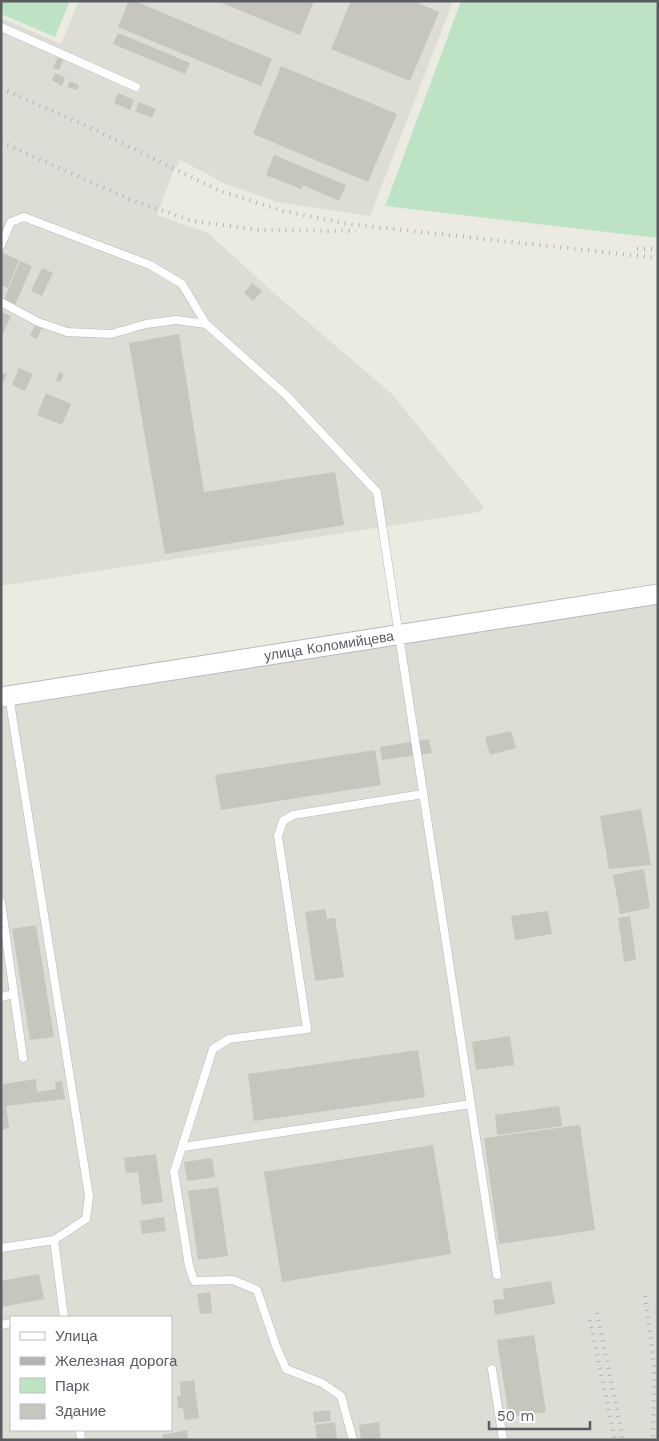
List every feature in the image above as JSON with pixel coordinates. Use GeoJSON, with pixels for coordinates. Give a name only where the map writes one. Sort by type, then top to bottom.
{"type":"FeatureCollection","features":[{"type":"Feature","properties":{"kind":"street","name":"улица Коломийцева"},"geometry":{"type":"LineString","coordinates":[[5,696],[658,594]]}},
{"type":"Feature","properties":{"kind":"lane"},"geometry":{"type":"LineString","coordinates":[[1,27],[136,87]]}},
{"type":"Feature","properties":{"kind":"lane"},"geometry":{"type":"LineString","coordinates":[[1,245],[11,222],[24,217],[150,264],[182,284],[206,324],[284,394],[377,492],[497,1275]]}},
{"type":"Feature","properties":{"kind":"lane"},"geometry":{"type":"LineString","coordinates":[[1,302],[38,322],[67,332],[111,334],[146,324],[176,320],[206,324]]}},
{"type":"Feature","properties":{"kind":"lane"},"geometry":{"type":"LineString","coordinates":[[1,1248],[54,1240],[86,1219],[89,1196],[5,696]]}},
{"type":"Feature","properties":{"kind":"lane"},"geometry":{"type":"LineString","coordinates":[[353,1440],[341,1396],[322,1383],[286,1369],[257,1290],[233,1280],[194,1281],[189,1266],[174,1172],[213,1049],[229,1039],[307,1029],[278,836],[283,821],[293,815],[423,794]]}},
{"type":"Feature","properties":{"kind":"lane"},"geometry":{"type":"LineString","coordinates":[[1,902],[23,1058]]}},
{"type":"Feature","properties":{"kind":"lane"},"geometry":{"type":"LineString","coordinates":[[1,997],[14,994]]}},
{"type":"Feature","properties":{"kind":"lane"},"geometry":{"type":"LineString","coordinates":[[183,1147],[471,1104]]}},
{"type":"Feature","properties":{"kind":"lane"},"geometry":{"type":"LineString","coordinates":[[54,1240],[64,1316]]}},
{"type":"Feature","properties":{"kind":"lane"},"geometry":{"type":"LineString","coordinates":[[492,1370],[503,1440]]}},
{"type":"Feature","properties":{"kind":"shaded area"},"geometry":{"type":"Polygon","coordinates":[[[79,1],[453,1],[370,216],[277,202],[226,184],[180,160],[173,172],[157,215],[208,233],[275,294],[392,394],[484,507],[479,512],[1,586],[1,18],[61,44],[79,1]]]}},
{"type":"Feature","properties":{"kind":"shaded area"},"geometry":{"type":"Polygon","coordinates":[[[658,603],[658,1440],[1,1440],[1,706],[658,603]]]}},
{"type":"Feature","properties":{"kind":"green space"},"geometry":{"type":"Polygon","coordinates":[[[1,1],[70,1],[55,37],[1,14],[1,1]]]}},
{"type":"Feature","properties":{"kind":"green space"},"geometry":{"type":"Polygon","coordinates":[[[461,1],[658,1],[658,238],[385,206],[461,1]]]}},
{"type":"Feature","properties":{"kind":"building"},"geometry":{"type":"Polygon","coordinates":[[[129,1],[135,1],[272,59],[261,86],[118,27],[129,1]]]}},
{"type":"Feature","properties":{"kind":"building"},"geometry":{"type":"Polygon","coordinates":[[[217,1],[314,1],[300,35],[217,1]]]}},
{"type":"Feature","properties":{"kind":"building"},"geometry":{"type":"Polygon","coordinates":[[[351,1],[413,1],[439,12],[410,81],[331,49],[351,1]]]}},
{"type":"Feature","properties":{"kind":"building"},"geometry":{"type":"Polygon","coordinates":[[[118,33],[190,63],[185,74],[113,44],[118,33]]]}},
{"type":"Feature","properties":{"kind":"building"},"geometry":{"type":"Polygon","coordinates":[[[58,57],[63,60],[59,70],[53,68],[58,57]]]}},
{"type":"Feature","properties":{"kind":"building"},"geometry":{"type":"Polygon","coordinates":[[[281,66],[397,114],[368,182],[253,134],[281,66]]]}},
{"type":"Feature","properties":{"kind":"building"},"geometry":{"type":"Polygon","coordinates":[[[55,73],[65,78],[62,86],[52,80],[55,73]]]}},
{"type":"Feature","properties":{"kind":"building"},"geometry":{"type":"Polygon","coordinates":[[[70,81],[79,85],[77,90],[67,87],[70,81]]]}},
{"type":"Feature","properties":{"kind":"building"},"geometry":{"type":"Polygon","coordinates":[[[118,93],[134,100],[130,110],[114,103],[118,93]]]}},
{"type":"Feature","properties":{"kind":"building"},"geometry":{"type":"Polygon","coordinates":[[[139,102],[156,109],[152,118],[135,111],[139,102]]]}},
{"type":"Feature","properties":{"kind":"building"},"geometry":{"type":"Polygon","coordinates":[[[274,155],[346,185],[339,201],[303,185],[301,189],[266,175],[274,155]]]}},
{"type":"Feature","properties":{"kind":"building"},"geometry":{"type":"Polygon","coordinates":[[[1,252],[19,260],[8,288],[1,285],[1,252]]]}},
{"type":"Feature","properties":{"kind":"building"},"geometry":{"type":"Polygon","coordinates":[[[20,261],[32,266],[15,305],[4,300],[20,261]]]}},
{"type":"Feature","properties":{"kind":"building"},"geometry":{"type":"Polygon","coordinates":[[[42,268],[53,273],[42,296],[31,291],[42,268]]]}},
{"type":"Feature","properties":{"kind":"building"},"geometry":{"type":"Polygon","coordinates":[[[252,283],[262,291],[253,301],[244,293],[252,283]]]}},
{"type":"Feature","properties":{"kind":"building"},"geometry":{"type":"Polygon","coordinates":[[[1,312],[11,316],[1,338],[1,312]]]}},
{"type":"Feature","properties":{"kind":"building"},"geometry":{"type":"Polygon","coordinates":[[[35,325],[42,328],[37,339],[30,336],[35,325]]]}},
{"type":"Feature","properties":{"kind":"building"},"geometry":{"type":"Polygon","coordinates":[[[179,334],[204,492],[335,472],[344,525],[165,554],[129,343],[179,334]]]}},
{"type":"Feature","properties":{"kind":"building"},"geometry":{"type":"Polygon","coordinates":[[[19,368],[33,374],[25,391],[12,385],[19,368]]]}},
{"type":"Feature","properties":{"kind":"building"},"geometry":{"type":"Polygon","coordinates":[[[1,372],[7,374],[1,387],[1,372]]]}},
{"type":"Feature","properties":{"kind":"building"},"geometry":{"type":"Polygon","coordinates":[[[59,372],[64,374],[60,382],[56,381],[59,372]]]}},
{"type":"Feature","properties":{"kind":"building"},"geometry":{"type":"Polygon","coordinates":[[[46,393],[71,404],[62,425],[37,415],[46,393]]]}},
{"type":"Feature","properties":{"kind":"building"},"geometry":{"type":"Polygon","coordinates":[[[511,731],[516,748],[490,755],[485,737],[511,731]]]}},
{"type":"Feature","properties":{"kind":"building"},"geometry":{"type":"Polygon","coordinates":[[[429,739],[432,753],[382,760],[380,747],[429,739]]]}},
{"type":"Feature","properties":{"kind":"building"},"geometry":{"type":"Polygon","coordinates":[[[375,750],[381,785],[221,810],[215,775],[375,750]]]}},
{"type":"Feature","properties":{"kind":"building"},"geometry":{"type":"Polygon","coordinates":[[[641,809],[651,865],[609,869],[600,816],[641,809]]]}},
{"type":"Feature","properties":{"kind":"building"},"geometry":{"type":"Polygon","coordinates":[[[644,869],[650,908],[620,914],[613,875],[644,869]]]}},
{"type":"Feature","properties":{"kind":"building"},"geometry":{"type":"Polygon","coordinates":[[[325,909],[327,919],[335,918],[344,977],[315,981],[305,912],[325,909]]]}},
{"type":"Feature","properties":{"kind":"building"},"geometry":{"type":"Polygon","coordinates":[[[548,911],[552,934],[515,940],[511,916],[548,911]]]}},
{"type":"Feature","properties":{"kind":"building"},"geometry":{"type":"Polygon","coordinates":[[[630,916],[636,960],[624,962],[618,918],[630,916]]]}},
{"type":"Feature","properties":{"kind":"building"},"geometry":{"type":"Polygon","coordinates":[[[36,925],[54,1037],[30,1040],[12,929],[36,925]]]}},
{"type":"Feature","properties":{"kind":"building"},"geometry":{"type":"Polygon","coordinates":[[[510,1036],[514,1065],[476,1070],[472,1042],[510,1036]]]}},
{"type":"Feature","properties":{"kind":"building"},"geometry":{"type":"Polygon","coordinates":[[[418,1050],[425,1097],[254,1121],[248,1074],[418,1050]]]}},
{"type":"Feature","properties":{"kind":"building"},"geometry":{"type":"Polygon","coordinates":[[[36,1079],[37,1092],[56,1089],[55,1082],[62,1081],[65,1099],[6,1106],[9,1128],[1,1130],[3,1084],[36,1079]]]}},
{"type":"Feature","properties":{"kind":"building"},"geometry":{"type":"Polygon","coordinates":[[[559,1106],[562,1126],[497,1135],[495,1115],[559,1106]]]}},
{"type":"Feature","properties":{"kind":"building"},"geometry":{"type":"Polygon","coordinates":[[[580,1125],[595,1230],[499,1244],[484,1138],[580,1125]]]}},
{"type":"Feature","properties":{"kind":"building"},"geometry":{"type":"Polygon","coordinates":[[[433,1145],[451,1254],[282,1282],[264,1172],[433,1145]]]}},
{"type":"Feature","properties":{"kind":"building"},"geometry":{"type":"Polygon","coordinates":[[[156,1154],[163,1202],[142,1205],[138,1172],[126,1173],[124,1158],[156,1154]]]}},
{"type":"Feature","properties":{"kind":"building"},"geometry":{"type":"Polygon","coordinates":[[[212,1158],[215,1177],[187,1181],[184,1162],[212,1158]]]}},
{"type":"Feature","properties":{"kind":"building"},"geometry":{"type":"Polygon","coordinates":[[[218,1187],[228,1256],[198,1260],[188,1191],[218,1187]]]}},
{"type":"Feature","properties":{"kind":"building"},"geometry":{"type":"Polygon","coordinates":[[[164,1217],[166,1231],[142,1234],[140,1221],[164,1217]]]}},
{"type":"Feature","properties":{"kind":"building"},"geometry":{"type":"Polygon","coordinates":[[[39,1274],[44,1299],[1,1307],[1,1281],[39,1274]]]}},
{"type":"Feature","properties":{"kind":"building"},"geometry":{"type":"Polygon","coordinates":[[[551,1281],[555,1304],[495,1315],[493,1300],[504,1299],[503,1289],[551,1281]]]}},
{"type":"Feature","properties":{"kind":"building"},"geometry":{"type":"Polygon","coordinates":[[[210,1292],[212,1313],[200,1314],[197,1294],[210,1292]]]}},
{"type":"Feature","properties":{"kind":"building"},"geometry":{"type":"Polygon","coordinates":[[[534,1335],[546,1412],[509,1417],[497,1340],[534,1335]]]}},
{"type":"Feature","properties":{"kind":"building"},"geometry":{"type":"Polygon","coordinates":[[[194,1380],[199,1418],[185,1420],[183,1408],[178,1408],[177,1396],[181,1395],[180,1382],[194,1380]]]}},
{"type":"Feature","properties":{"kind":"building"},"geometry":{"type":"Polygon","coordinates":[[[330,1410],[331,1421],[314,1423],[313,1412],[330,1410]]]}},
{"type":"Feature","properties":{"kind":"building"},"geometry":{"type":"Polygon","coordinates":[[[335,1422],[337,1440],[317,1440],[315,1425],[335,1422]]]}},
{"type":"Feature","properties":{"kind":"building"},"geometry":{"type":"Polygon","coordinates":[[[379,1422],[381,1440],[361,1440],[359,1425],[379,1422]]]}},
{"type":"Feature","properties":{"kind":"building"},"geometry":{"type":"Polygon","coordinates":[[[187,1430],[188,1440],[163,1440],[162,1435],[187,1430]]]}},
{"type":"Feature","properties":{"kind":"railway"},"geometry":{"type":"LineString","coordinates":[[1,88],[89,127],[220,191],[283,211],[348,224],[658,258]]}},
{"type":"Feature","properties":{"kind":"railway"},"geometry":{"type":"LineString","coordinates":[[1,142],[129,199],[193,221],[259,230],[356,231]]}},
{"type":"Feature","properties":{"kind":"railway"},"geometry":{"type":"LineString","coordinates":[[637,249],[658,249]]}},
{"type":"Feature","properties":{"kind":"railway"},"geometry":{"type":"LineString","coordinates":[[645,1296],[654,1363],[653,1440]]}},
{"type":"Feature","properties":{"kind":"railway"},"geometry":{"type":"LineString","coordinates":[[597,1313],[622,1434],[621,1440]]}},
{"type":"Feature","properties":{"kind":"railway"},"geometry":{"type":"LineString","coordinates":[[590,1320],[615,1440]]}}]}
